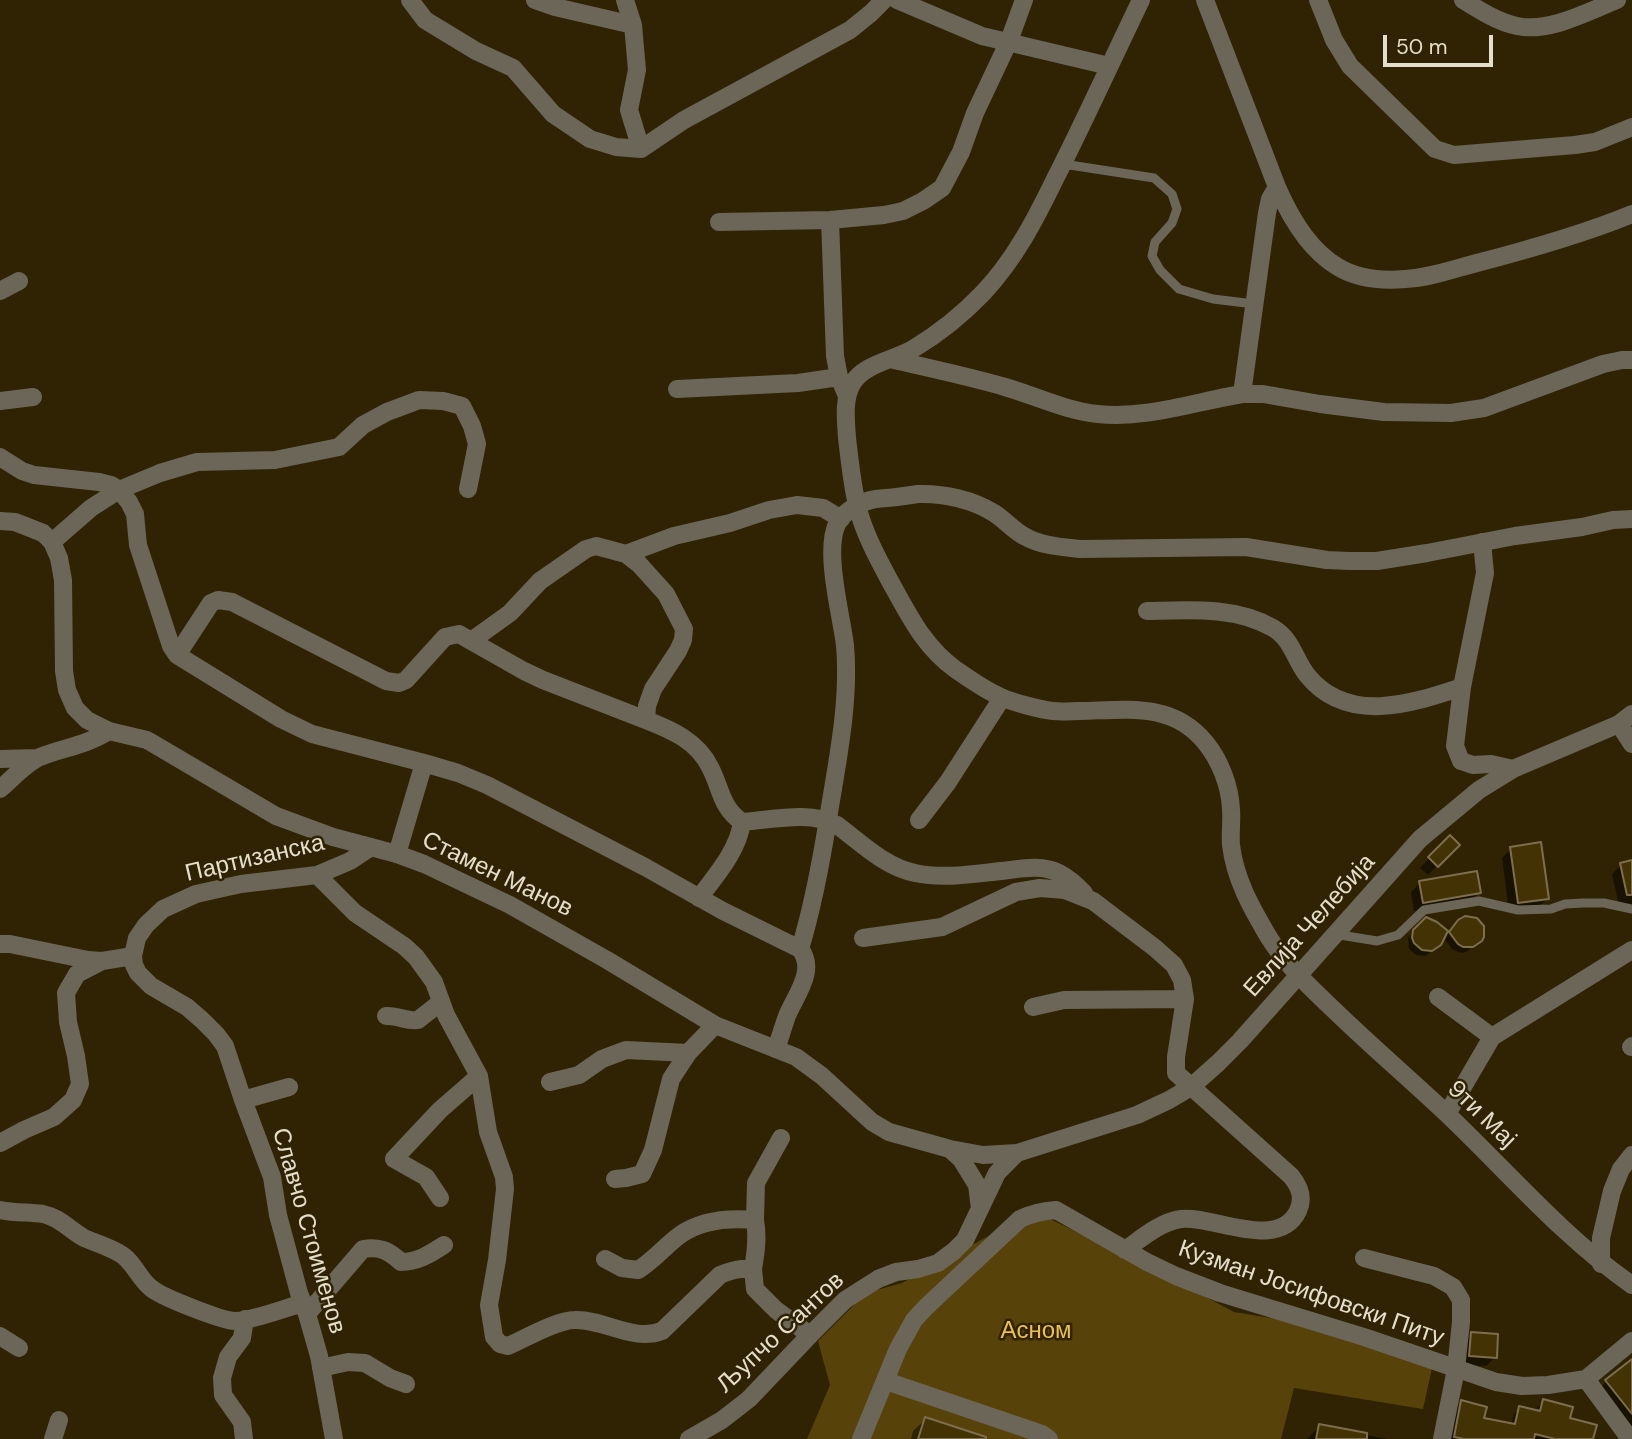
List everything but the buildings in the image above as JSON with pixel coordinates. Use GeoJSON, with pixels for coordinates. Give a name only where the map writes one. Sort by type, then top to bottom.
{"type":"FeatureCollection","features":[{"type":"Feature","properties":{"kind":"street"},"geometry":{"type":"LineString","coordinates":[[410,0],[425,20],[475,51],[513,68],[553,114],[590,139],[616,147],[641,149],[684,120],[850,30],[884,0]]}},
{"type":"Feature","properties":{"kind":"street"},"geometry":{"type":"LineString","coordinates":[[535,0],[634,25]]}},
{"type":"Feature","properties":{"kind":"street"},"geometry":{"type":"LineString","coordinates":[[625,0],[634,25],[637,70],[629,110],[641,149]]}},
{"type":"Feature","properties":{"kind":"street"},"geometry":{"type":"LineString","coordinates":[[897,0],[982,36],[1109,66]]}},
{"type":"Feature","properties":{"kind":"street"},"geometry":{"type":"LineString","coordinates":[[719,222],[830,220],[884,215],[903,211],[942,188],[961,152],[1024,0]]}},
{"type":"Feature","properties":{"kind":"street"},"geometry":{"type":"LineString","coordinates":[[847,396],[853,381],[866,370],[912,349],[969,308],[1015,255],[1063,163],[1141,0]]}},
{"type":"Feature","properties":{"kind":"street"},"geometry":{"type":"LineString","coordinates":[[1205,0],[1276,187],[1303,234],[1338,267],[1370,278],[1409,279],[1538,247],[1632,214]]}},
{"type":"Feature","properties":{"kind":"street"},"geometry":{"type":"LineString","coordinates":[[1318,0],[1334,40],[1350,66],[1435,149],[1444,153],[1454,155],[1575,145],[1595,142],[1632,127]]}},
{"type":"Feature","properties":{"kind":"street"},"geometry":{"type":"LineString","coordinates":[[1462,0],[1496,19],[1531,28],[1547,27],[1617,0]]}},
{"type":"Feature","properties":{"kind":"street"},"geometry":{"type":"LineString","coordinates":[[1242,394],[1267,213],[1276,187]]}},
{"type":"Feature","properties":{"kind":"street"},"geometry":{"type":"LineString","coordinates":[[830,220],[835,356],[839,377],[847,396]]}},
{"type":"Feature","properties":{"kind":"street"},"geometry":{"type":"LineString","coordinates":[[0,291],[19,281]]}},
{"type":"Feature","properties":{"kind":"street"},"geometry":{"type":"LineString","coordinates":[[890,359],[975,379],[1074,410],[1098,414],[1138,414],[1170,410],[1242,394],[1263,394],[1384,412],[1451,414],[1484,408],[1603,364],[1632,360]]}},
{"type":"Feature","properties":{"kind":"street"},"geometry":{"type":"LineString","coordinates":[[677,389],[798,383],[839,377]]}},
{"type":"Feature","properties":{"kind":"street","name":"9ти Мај"},"geometry":{"type":"LineString","coordinates":[[847,396],[850,472],[857,506],[875,553],[923,639],[955,669],[1002,698],[1053,711],[1156,712],[1174,716],[1189,726],[1211,750],[1226,780],[1231,806],[1231,844],[1240,885],[1271,940],[1298,976],[1447,1114],[1573,1239],[1601,1264],[1632,1285]]}},
{"type":"Feature","properties":{"kind":"street"},"geometry":{"type":"LineString","coordinates":[[0,401],[33,397]]}},
{"type":"Feature","properties":{"kind":"street"},"geometry":{"type":"LineString","coordinates":[[0,521],[15,522],[43,533],[52,542],[91,508],[119,490],[160,472],[197,462],[275,460],[339,447],[363,425],[419,400],[443,401],[462,406],[477,444],[468,489]]}},
{"type":"Feature","properties":{"kind":"street"},"geometry":{"type":"LineString","coordinates":[[0,457],[34,475],[99,482],[119,490],[135,514],[138,545],[145,570],[171,646],[177,655],[281,719],[312,734],[424,762],[487,785],[800,949],[805,955],[806,973],[787,1015],[776,1049]]}},
{"type":"Feature","properties":{"kind":"street"},"geometry":{"type":"LineString","coordinates":[[800,949],[817,883],[828,820],[839,753],[845,687],[844,643],[833,561],[833,537],[841,519],[857,506],[874,499],[918,494],[942,495],[974,503],[994,513],[1023,536],[1060,547],[1247,547],[1349,561],[1377,561],[1613,520],[1632,519]]}},
{"type":"Feature","properties":{"kind":"street"},"geometry":{"type":"LineString","coordinates":[[626,554],[674,536],[797,505],[823,508],[841,519]]}},
{"type":"Feature","properties":{"kind":"street","name":"Стамен Манов"},"geometry":{"type":"LineString","coordinates":[[52,542],[59,558],[63,580],[64,671],[67,690],[75,708],[87,720],[109,731],[147,740],[276,816],[333,838],[397,854],[447,874],[521,911],[715,1026],[796,1057],[822,1076],[872,1122],[889,1132],[983,1156],[1017,1153]]}},
{"type":"Feature","properties":{"kind":"street"},"geometry":{"type":"LineString","coordinates":[[1482,542],[1485,573],[1462,687],[1455,746],[1461,761],[1473,765],[1492,764],[1513,769]]}},
{"type":"Feature","properties":{"kind":"street"},"geometry":{"type":"LineString","coordinates":[[471,641],[510,612],[540,581],[586,549],[596,546],[626,554],[639,564],[666,594],[684,629],[678,651],[653,689],[647,706],[646,720]]}},
{"type":"Feature","properties":{"kind":"street"},"geometry":{"type":"LineString","coordinates":[[177,655],[211,603],[218,600],[232,602],[386,681],[399,683],[406,680],[445,637],[459,635],[524,671],[684,737],[710,766],[731,815],[742,822],[806,817],[828,820],[889,863],[915,873],[954,876],[1032,867],[1058,872],[1174,965],[1182,980],[1185,999],[1176,1073],[1291,1176],[1301,1193],[1300,1206],[1294,1218],[1269,1230],[1249,1230],[1185,1219],[1168,1222],[1125,1250]]}},
{"type":"Feature","properties":{"kind":"street"},"geometry":{"type":"LineString","coordinates":[[1147,611],[1204,609],[1253,619],[1275,629],[1286,639],[1315,684],[1333,698],[1361,706],[1399,705],[1462,687]]}},
{"type":"Feature","properties":{"kind":"street"},"geometry":{"type":"LineString","coordinates":[[919,820],[948,782],[1002,698]]}},
{"type":"Feature","properties":{"kind":"street"},"geometry":{"type":"LineString","coordinates":[[1626,719],[1632,744]]}},
{"type":"Feature","properties":{"kind":"street","name":"Евлија Челебија"},"geometry":{"type":"LineString","coordinates":[[1017,1153],[1137,1115],[1191,1087],[1240,1041],[1420,839],[1479,790],[1513,769],[1626,719]]}},
{"type":"Feature","properties":{"kind":"street"},"geometry":{"type":"LineString","coordinates":[[0,759],[37,758],[83,744],[109,731]]}},
{"type":"Feature","properties":{"kind":"street"},"geometry":{"type":"LineString","coordinates":[[0,789],[37,758]]}},
{"type":"Feature","properties":{"kind":"street"},"geometry":{"type":"LineString","coordinates":[[397,854],[424,762]]}},
{"type":"Feature","properties":{"kind":"street"},"geometry":{"type":"LineString","coordinates":[[699,898],[730,856],[740,835],[742,822]]}},
{"type":"Feature","properties":{"kind":"street","name":"Партизанска"},"geometry":{"type":"LineString","coordinates":[[133,956],[137,938],[163,909],[196,894],[241,884],[317,875],[350,861],[371,847]]}},
{"type":"Feature","properties":{"kind":"street"},"geometry":{"type":"LineString","coordinates":[[317,875],[355,913],[416,957],[434,982],[453,1030],[479,1076],[488,1132],[504,1177],[505,1189],[489,1305],[494,1337],[498,1343],[508,1346],[565,1321],[576,1320],[598,1322],[652,1335],[662,1331],[720,1275],[731,1270],[753,1269]]}},
{"type":"Feature","properties":{"kind":"street"},"geometry":{"type":"LineString","coordinates":[[863,938],[942,927],[1016,892],[1040,888],[1065,890],[1093,901]]}},
{"type":"Feature","properties":{"kind":"street"},"geometry":{"type":"LineString","coordinates":[[0,944],[88,960],[102,961],[133,956]]}},
{"type":"Feature","properties":{"kind":"street"},"geometry":{"type":"LineString","coordinates":[[1447,1114],[1492,1037],[1632,950]]}},
{"type":"Feature","properties":{"kind":"street","name":"Славчо Стоименов"},"geometry":{"type":"LineString","coordinates":[[133,956],[138,974],[152,986],[187,1007],[225,1046],[272,1177],[278,1215],[321,1368],[334,1439]]}},
{"type":"Feature","properties":{"kind":"street"},"geometry":{"type":"LineString","coordinates":[[0,1143],[54,1117],[73,1100],[80,1084],[68,1022],[66,993],[77,974],[102,961]]}},
{"type":"Feature","properties":{"kind":"street"},"geometry":{"type":"LineString","coordinates":[[1438,997],[1492,1037]]}},
{"type":"Feature","properties":{"kind":"street"},"geometry":{"type":"LineString","coordinates":[[1032,1007],[1064,1000],[1185,999]]}},
{"type":"Feature","properties":{"kind":"street"},"geometry":{"type":"LineString","coordinates":[[386,1016],[418,1020],[441,1002]]}},
{"type":"Feature","properties":{"kind":"street"},"geometry":{"type":"LineString","coordinates":[[615,1179],[642,1174],[653,1150],[671,1079],[688,1053],[715,1026]]}},
{"type":"Feature","properties":{"kind":"street"},"geometry":{"type":"LineString","coordinates":[[550,1082],[579,1075],[603,1059],[626,1050],[688,1053]]}},
{"type":"Feature","properties":{"kind":"street"},"geometry":{"type":"LineString","coordinates":[[440,1198],[426,1177],[394,1159],[440,1110],[479,1076]]}},
{"type":"Feature","properties":{"kind":"street"},"geometry":{"type":"LineString","coordinates":[[243,1100],[289,1087]]}},
{"type":"Feature","properties":{"kind":"street"},"geometry":{"type":"LineString","coordinates":[[781,1138],[756,1183],[757,1246],[753,1269],[755,1289],[776,1310],[810,1335]]}},
{"type":"Feature","properties":{"kind":"street"},"geometry":{"type":"LineString","coordinates":[[950,1149],[961,1159],[978,1185],[980,1209]]}},
{"type":"Feature","properties":{"kind":"street","name":"Љупчо Сантов"},"geometry":{"type":"LineString","coordinates":[[692,1438],[749,1399],[845,1300],[878,1279],[896,1272],[938,1263],[954,1251],[965,1240],[998,1173],[1017,1153]]}},
{"type":"Feature","properties":{"kind":"street"},"geometry":{"type":"LineString","coordinates":[[1601,1264],[1601,1238],[1612,1191],[1620,1169],[1632,1156]]}},
{"type":"Feature","properties":{"kind":"street"},"geometry":{"type":"LineString","coordinates":[[0,1210],[44,1214],[60,1220],[80,1236],[126,1257],[148,1286],[157,1293],[234,1321],[305,1309],[363,1249],[374,1247],[389,1251],[401,1262],[411,1262],[444,1245]]}},
{"type":"Feature","properties":{"kind":"street","name":"Кузман Јосифовски Питу"},"geometry":{"type":"LineString","coordinates":[[861,1439],[898,1349],[914,1320],[1020,1219],[1031,1213],[1056,1210],[1176,1276],[1220,1293],[1351,1333],[1496,1382],[1522,1386],[1586,1379],[1632,1342]]}},
{"type":"Feature","properties":{"kind":"street"},"geometry":{"type":"LineString","coordinates":[[605,1259],[622,1268],[638,1270],[691,1228],[735,1218],[755,1220]]}},
{"type":"Feature","properties":{"kind":"street"},"geometry":{"type":"LineString","coordinates":[[1364,1258],[1434,1276],[1453,1287],[1461,1300],[1455,1369],[1442,1439]]}},
{"type":"Feature","properties":{"kind":"street"},"geometry":{"type":"LineString","coordinates":[[938,1263],[940,1294]]}},
{"type":"Feature","properties":{"kind":"street"},"geometry":{"type":"LineString","coordinates":[[244,1439],[242,1422],[223,1395],[222,1378],[228,1357],[242,1338],[245,1319]]}},
{"type":"Feature","properties":{"kind":"street"},"geometry":{"type":"LineString","coordinates":[[0,1336],[19,1348]]}},
{"type":"Feature","properties":{"kind":"street"},"geometry":{"type":"LineString","coordinates":[[321,1368],[348,1362],[365,1363],[406,1384]]}},
{"type":"Feature","properties":{"kind":"street"},"geometry":{"type":"LineString","coordinates":[[1586,1379],[1630,1439]]}},
{"type":"Feature","properties":{"kind":"street"},"geometry":{"type":"LineString","coordinates":[[886,1381],[1042,1434],[1049,1439]]}},
{"type":"Feature","properties":{"kind":"street"},"geometry":{"type":"LineString","coordinates":[[53,1439],[59,1420]]}},
{"type":"Feature","properties":{"kind":"lane"},"geometry":{"type":"LineString","coordinates":[[1063,163],[1154,178],[1172,194],[1177,209],[1172,223],[1155,242],[1152,256],[1160,270],[1179,289],[1213,299],[1254,304]]}},
{"type":"Feature","properties":{"kind":"lane"},"geometry":{"type":"LineString","coordinates":[[1334,934],[1377,941],[1398,935],[1424,910],[1479,901],[1518,910],[1550,909],[1565,904],[1583,903],[1604,903],[1632,909]]}},
{"type":"Feature","properties":{"kind":"green space","name":"Асном"},"geometry":{"type":"Polygon","coordinates":[[[1044,1216],[1234,1312],[1307,1324],[1432,1368],[1423,1409],[1294,1388],[1281,1439],[807,1439],[830,1385],[818,1341],[866,1293],[902,1283],[1020,1219],[1044,1216]]]}}]}
